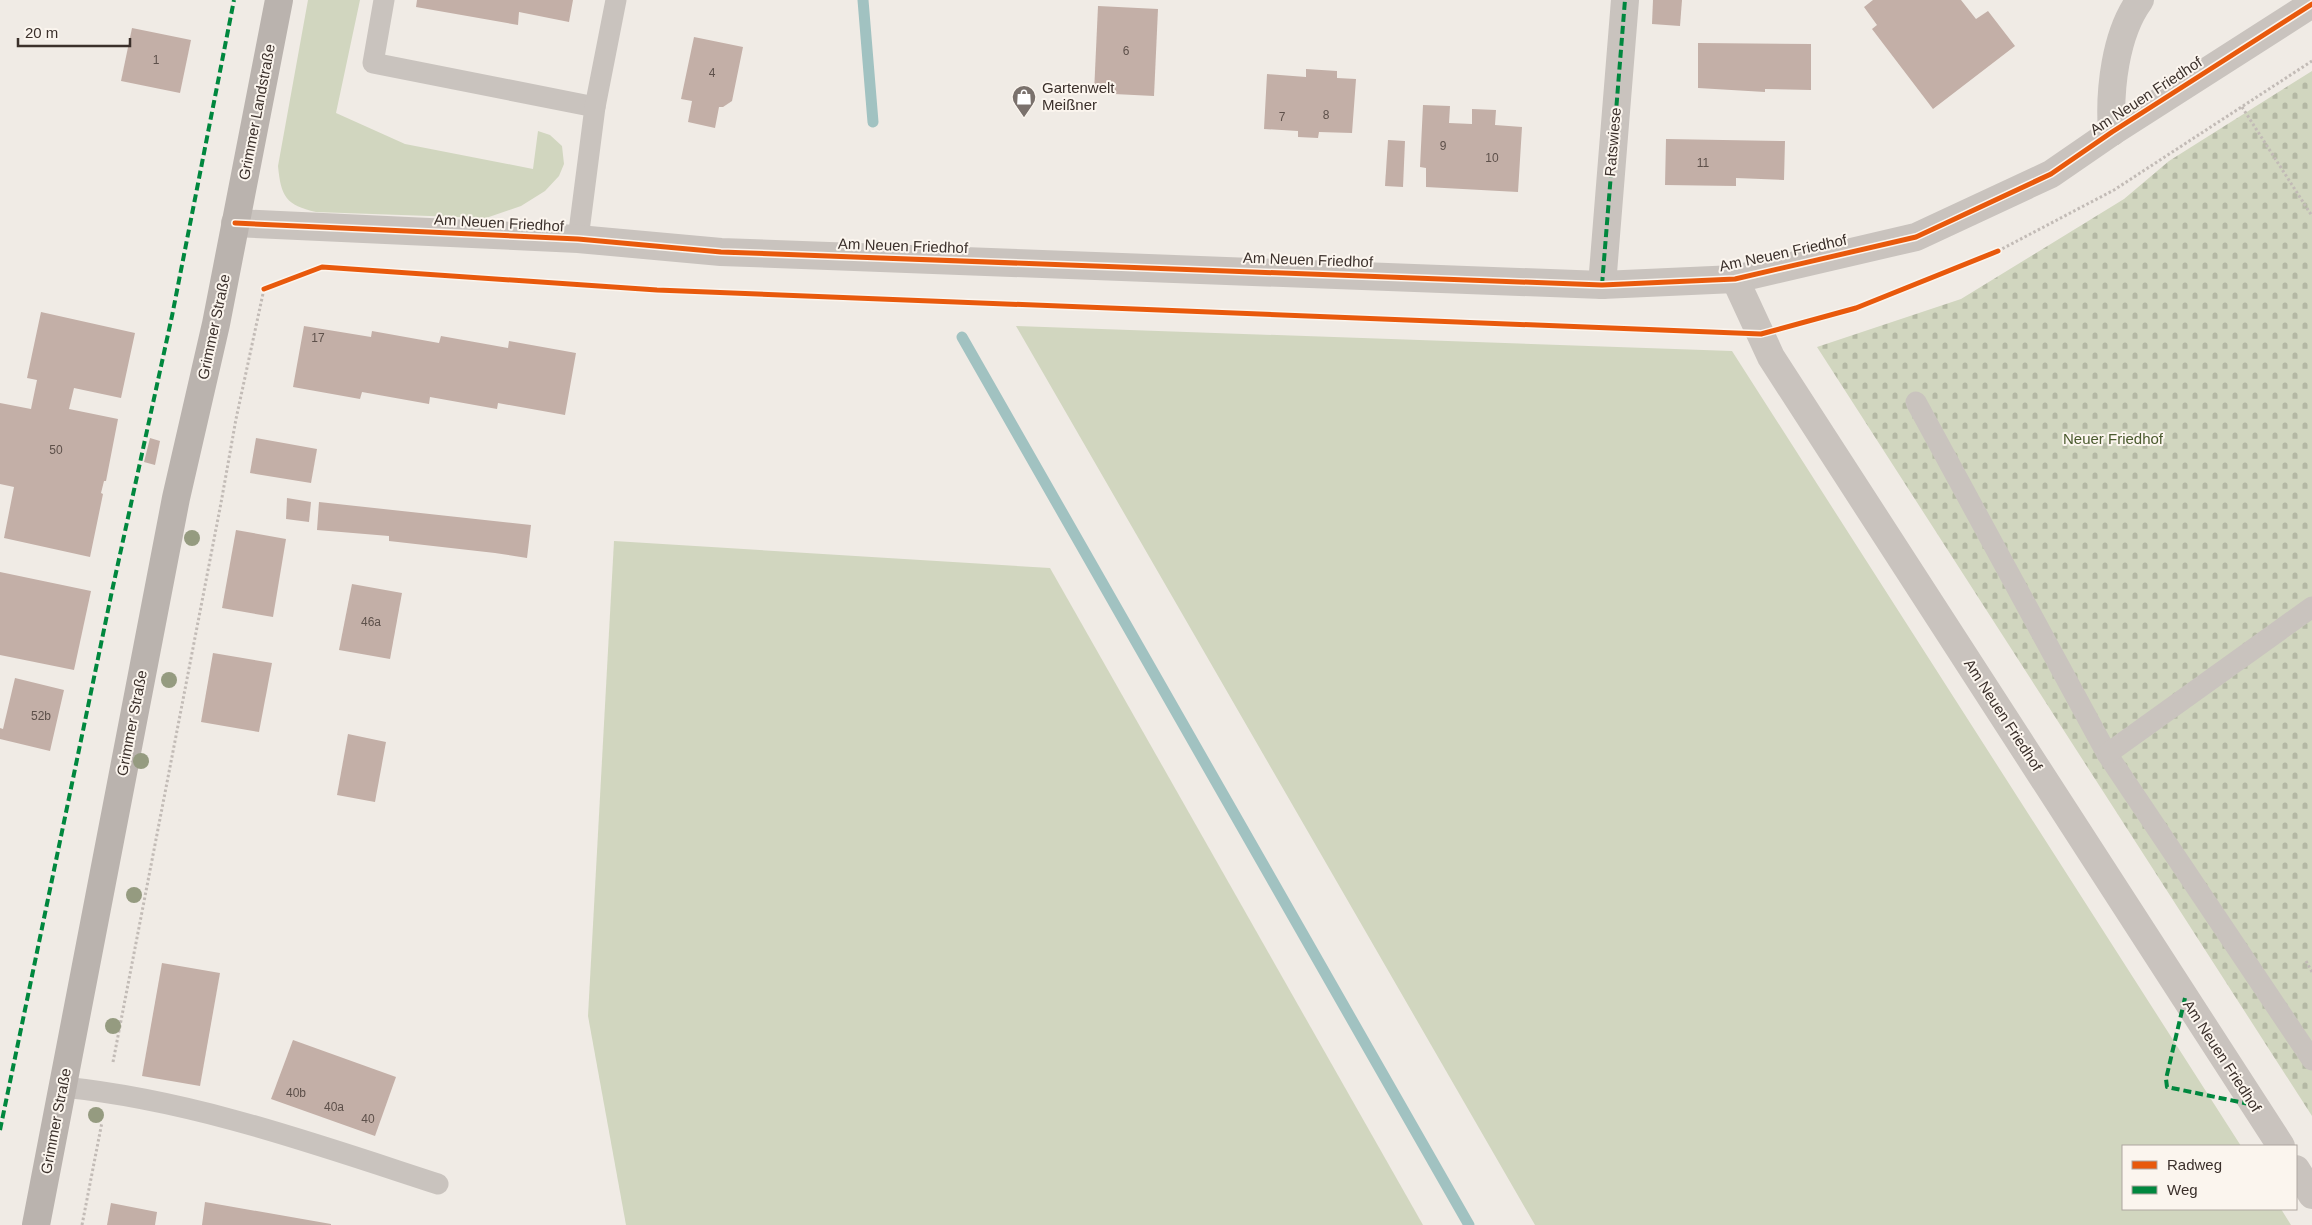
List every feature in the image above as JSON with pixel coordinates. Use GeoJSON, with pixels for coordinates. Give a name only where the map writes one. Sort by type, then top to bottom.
{"type":"FeatureCollection","features":[{"type":"Feature","properties":{"kind":"main road","name":"Grimmer Landstraße"},"geometry":{"type":"LineString","coordinates":[[235,223],[279,0]]}},
{"type":"Feature","properties":{"kind":"main road","name":"Grimmer Straße"},"geometry":{"type":"LineString","coordinates":[[36,1225],[176,498],[216,324],[235,223]]}},
{"type":"Feature","properties":{"kind":"street","name":"Ratswiese"},"geometry":{"type":"LineString","coordinates":[[1602,285],[1624,0]]}},
{"type":"Feature","properties":{"kind":"street","name":"Am Neuen Friedhof"},"geometry":{"type":"LineString","coordinates":[[2112,132],[2110,109],[2115,71],[2125,29],[2134,8],[2140,0]]}},
{"type":"Feature","properties":{"kind":"street","name":"Am Neuen Friedhof"},"geometry":{"type":"LineString","coordinates":[[235,223],[578,239],[721,252],[1602,285],[1735,279],[1916,237],[2051,174],[2299,6]]}},
{"type":"Feature","properties":{"kind":"street","name":"Am Neuen Friedhof"},"geometry":{"type":"LineString","coordinates":[[1735,279],[1771,356],[2280,1145]]}},
{"type":"Feature","properties":{"kind":"street"},"geometry":{"type":"LineString","coordinates":[[2297,1171],[2312,1195]]}},
{"type":"Feature","properties":{"kind":"lane"},"geometry":{"type":"LineString","coordinates":[[384,0],[373,63],[595,107]]}},
{"type":"Feature","properties":{"kind":"lane"},"geometry":{"type":"LineString","coordinates":[[578,239],[595,107],[616,0]]}},
{"type":"Feature","properties":{"kind":"lane"},"geometry":{"type":"LineString","coordinates":[[1916,402],[2107,754],[2312,1060]]}},
{"type":"Feature","properties":{"kind":"lane"},"geometry":{"type":"LineString","coordinates":[[2107,754],[2312,607]]}},
{"type":"Feature","properties":{"kind":"lane"},"geometry":{"type":"LineString","coordinates":[[63,1087],[107,1092],[257,1125],[438,1184]]}},
{"type":"Feature","properties":{"kind":"path"},"geometry":{"type":"LineString","coordinates":[[1989,254],[2114,190],[2312,61]]}},
{"type":"Feature","properties":{"kind":"path"},"geometry":{"type":"LineString","coordinates":[[2242,107],[2312,216]]}},
{"type":"Feature","properties":{"kind":"path"},"geometry":{"type":"LineString","coordinates":[[82,1225],[236,419],[264,289],[273,286]]}},
{"type":"Feature","properties":{"kind":"path"},"geometry":{"type":"LineString","coordinates":[[2306,961],[2312,972]]}},
{"type":"Feature","properties":{"kind":"green space"},"geometry":{"type":"Polygon","coordinates":[[[308,0],[360,0],[336,113],[405,144],[533,169],[538,131],[550,135],[562,146],[564,164],[559,176],[545,191],[521,206],[486,218],[316,212],[292,203],[283,192],[278,166],[308,0]]]}},
{"type":"Feature","properties":{"kind":"green space","name":"Neuer Friedhof"},"geometry":{"type":"Polygon","coordinates":[[[2312,71],[2312,1116],[1817,347],[1961,299],[2124,199],[2169,161],[2312,71]]]}},
{"type":"Feature","properties":{"kind":"green space"},"geometry":{"type":"Polygon","coordinates":[[[1016,326],[1732,351],[2240,1145],[2122,1145],[2122,1210],[2282,1210],[2291,1225],[1535,1225],[1016,326]]]}},
{"type":"Feature","properties":{"kind":"green space"},"geometry":{"type":"Polygon","coordinates":[[[614,541],[1050,568],[1423,1225],[626,1225],[588,1016],[614,541]]]}},
{"type":"Feature","properties":{"kind":"building"},"geometry":{"type":"Polygon","coordinates":[[[417,0],[573,0],[569,22],[519,12],[518,25],[416,7],[417,0]]]}},
{"type":"Feature","properties":{"kind":"building"},"geometry":{"type":"Polygon","coordinates":[[[1653,0],[1682,0],[1680,26],[1652,24],[1653,0]]]}},
{"type":"Feature","properties":{"kind":"building"},"geometry":{"type":"Polygon","coordinates":[[[1873,0],[1961,0],[1976,19],[1988,11],[2015,46],[1933,109],[1872,29],[1877,25],[1864,7],[1873,0]]]}},
{"type":"Feature","properties":{"kind":"building"},"geometry":{"type":"Polygon","coordinates":[[[1098,6],[1158,9],[1154,96],[1094,93],[1098,6]]]}},
{"type":"Feature","properties":{"kind":"building"},"geometry":{"type":"Polygon","coordinates":[[[132,28],[191,40],[180,93],[121,81],[132,28]]]}},
{"type":"Feature","properties":{"kind":"building"},"geometry":{"type":"Polygon","coordinates":[[[694,37],[743,47],[732,101],[723,107],[719,107],[715,128],[688,122],[692,101],[681,99],[694,37]]]}},
{"type":"Feature","properties":{"kind":"building"},"geometry":{"type":"Polygon","coordinates":[[[1698,43],[1811,44],[1811,90],[1765,89],[1765,92],[1698,88],[1698,43]]]}},
{"type":"Feature","properties":{"kind":"building"},"geometry":{"type":"Polygon","coordinates":[[[1306,69],[1337,71],[1337,78],[1356,79],[1352,133],[1319,132],[1318,138],[1298,137],[1298,131],[1264,129],[1267,74],[1306,77],[1306,69]]]}},
{"type":"Feature","properties":{"kind":"building"},"geometry":{"type":"Polygon","coordinates":[[[1423,105],[1450,106],[1449,123],[1472,124],[1472,109],[1496,110],[1495,125],[1522,127],[1518,192],[1426,187],[1426,168],[1420,167],[1423,105]]]}},
{"type":"Feature","properties":{"kind":"building"},"geometry":{"type":"Polygon","coordinates":[[[1666,139],[1785,141],[1784,180],[1736,178],[1736,186],[1665,185],[1666,139]]]}},
{"type":"Feature","properties":{"kind":"building"},"geometry":{"type":"Polygon","coordinates":[[[1388,140],[1405,141],[1403,187],[1385,186],[1388,140]]]}},
{"type":"Feature","properties":{"kind":"building"},"geometry":{"type":"Polygon","coordinates":[[[41,312],[135,333],[121,398],[74,388],[69,409],[118,419],[106,481],[104,481],[101,493],[103,494],[90,557],[4,538],[14,487],[0,484],[0,403],[31,409],[37,380],[27,378],[41,312]]]}},
{"type":"Feature","properties":{"kind":"building"},"geometry":{"type":"Polygon","coordinates":[[[304,326],[371,337],[372,331],[439,343],[441,336],[508,348],[509,341],[576,353],[565,415],[498,403],[497,409],[430,397],[429,404],[362,392],[360,399],[293,387],[304,326]]]}},
{"type":"Feature","properties":{"kind":"building"},"geometry":{"type":"Polygon","coordinates":[[[150,438],[160,441],[155,465],[144,462],[150,438]]]}},
{"type":"Feature","properties":{"kind":"building"},"geometry":{"type":"Polygon","coordinates":[[[256,438],[317,449],[311,483],[250,473],[256,438]]]}},
{"type":"Feature","properties":{"kind":"building"},"geometry":{"type":"Polygon","coordinates":[[[287,498],[311,502],[309,522],[286,519],[287,498]]]}},
{"type":"Feature","properties":{"kind":"building"},"geometry":{"type":"Polygon","coordinates":[[[319,502],[531,525],[527,558],[389,541],[389,536],[317,530],[319,502]]]}},
{"type":"Feature","properties":{"kind":"building"},"geometry":{"type":"Polygon","coordinates":[[[236,530],[286,539],[273,617],[222,608],[236,530]]]}},
{"type":"Feature","properties":{"kind":"building"},"geometry":{"type":"Polygon","coordinates":[[[0,572],[91,591],[74,670],[0,655],[0,572]]]}},
{"type":"Feature","properties":{"kind":"building"},"geometry":{"type":"Polygon","coordinates":[[[352,584],[402,593],[390,659],[339,650],[352,584]]]}},
{"type":"Feature","properties":{"kind":"building"},"geometry":{"type":"Polygon","coordinates":[[[213,653],[272,663],[259,732],[201,722],[213,653]]]}},
{"type":"Feature","properties":{"kind":"building"},"geometry":{"type":"Polygon","coordinates":[[[15,678],[64,690],[50,751],[0,739],[0,728],[3,729],[15,678]]]}},
{"type":"Feature","properties":{"kind":"building"},"geometry":{"type":"Polygon","coordinates":[[[348,734],[386,742],[375,802],[337,795],[348,734]]]}},
{"type":"Feature","properties":{"kind":"building"},"geometry":{"type":"Polygon","coordinates":[[[162,963],[220,973],[200,1086],[142,1076],[162,963]]]}},
{"type":"Feature","properties":{"kind":"building"},"geometry":{"type":"Polygon","coordinates":[[[293,1040],[396,1077],[375,1136],[271,1099],[293,1040]]]}},
{"type":"Feature","properties":{"kind":"building"},"geometry":{"type":"Polygon","coordinates":[[[205,1202],[331,1224],[331,1225],[202,1225],[205,1202]]]}},
{"type":"Feature","properties":{"kind":"building"},"geometry":{"type":"Polygon","coordinates":[[[111,1203],[157,1212],[155,1225],[107,1225],[111,1203]]]}},
{"type":"Feature","properties":{"kind":"waterway"},"geometry":{"type":"LineString","coordinates":[[863,0],[873,122]]}},
{"type":"Feature","properties":{"kind":"waterway"},"geometry":{"type":"LineString","coordinates":[[962,337],[1469,1225]]}},
{"type":"Feature","properties":{"kind":"marked path"},"geometry":{"type":"LineString","coordinates":[[0,1130],[112,591],[172,316],[234,0]]}},
{"type":"Feature","properties":{"kind":"marked path"},"geometry":{"type":"LineString","coordinates":[[1602,285],[1625,0]]}},
{"type":"Feature","properties":{"kind":"marked path"},"geometry":{"type":"LineString","coordinates":[[2185,998],[2166,1079],[2167,1087],[2254,1105]]}},
{"type":"Feature","properties":{"kind":"cycle path"},"geometry":{"type":"LineString","coordinates":[[235,223],[578,239],[721,252],[1602,285],[1735,279],[1916,237],[2051,174],[2112,132],[2312,4]]}},
{"type":"Feature","properties":{"kind":"cycle path"},"geometry":{"type":"LineString","coordinates":[[264,289],[322,267],[657,290],[1761,334],[1856,308],[1998,251]]}},
{"type":"Feature","properties":{"kind":"place","name":"Gartenwelt Meißner"},"geometry":{"type":"Point","coordinates":[1024,118]}}]}
